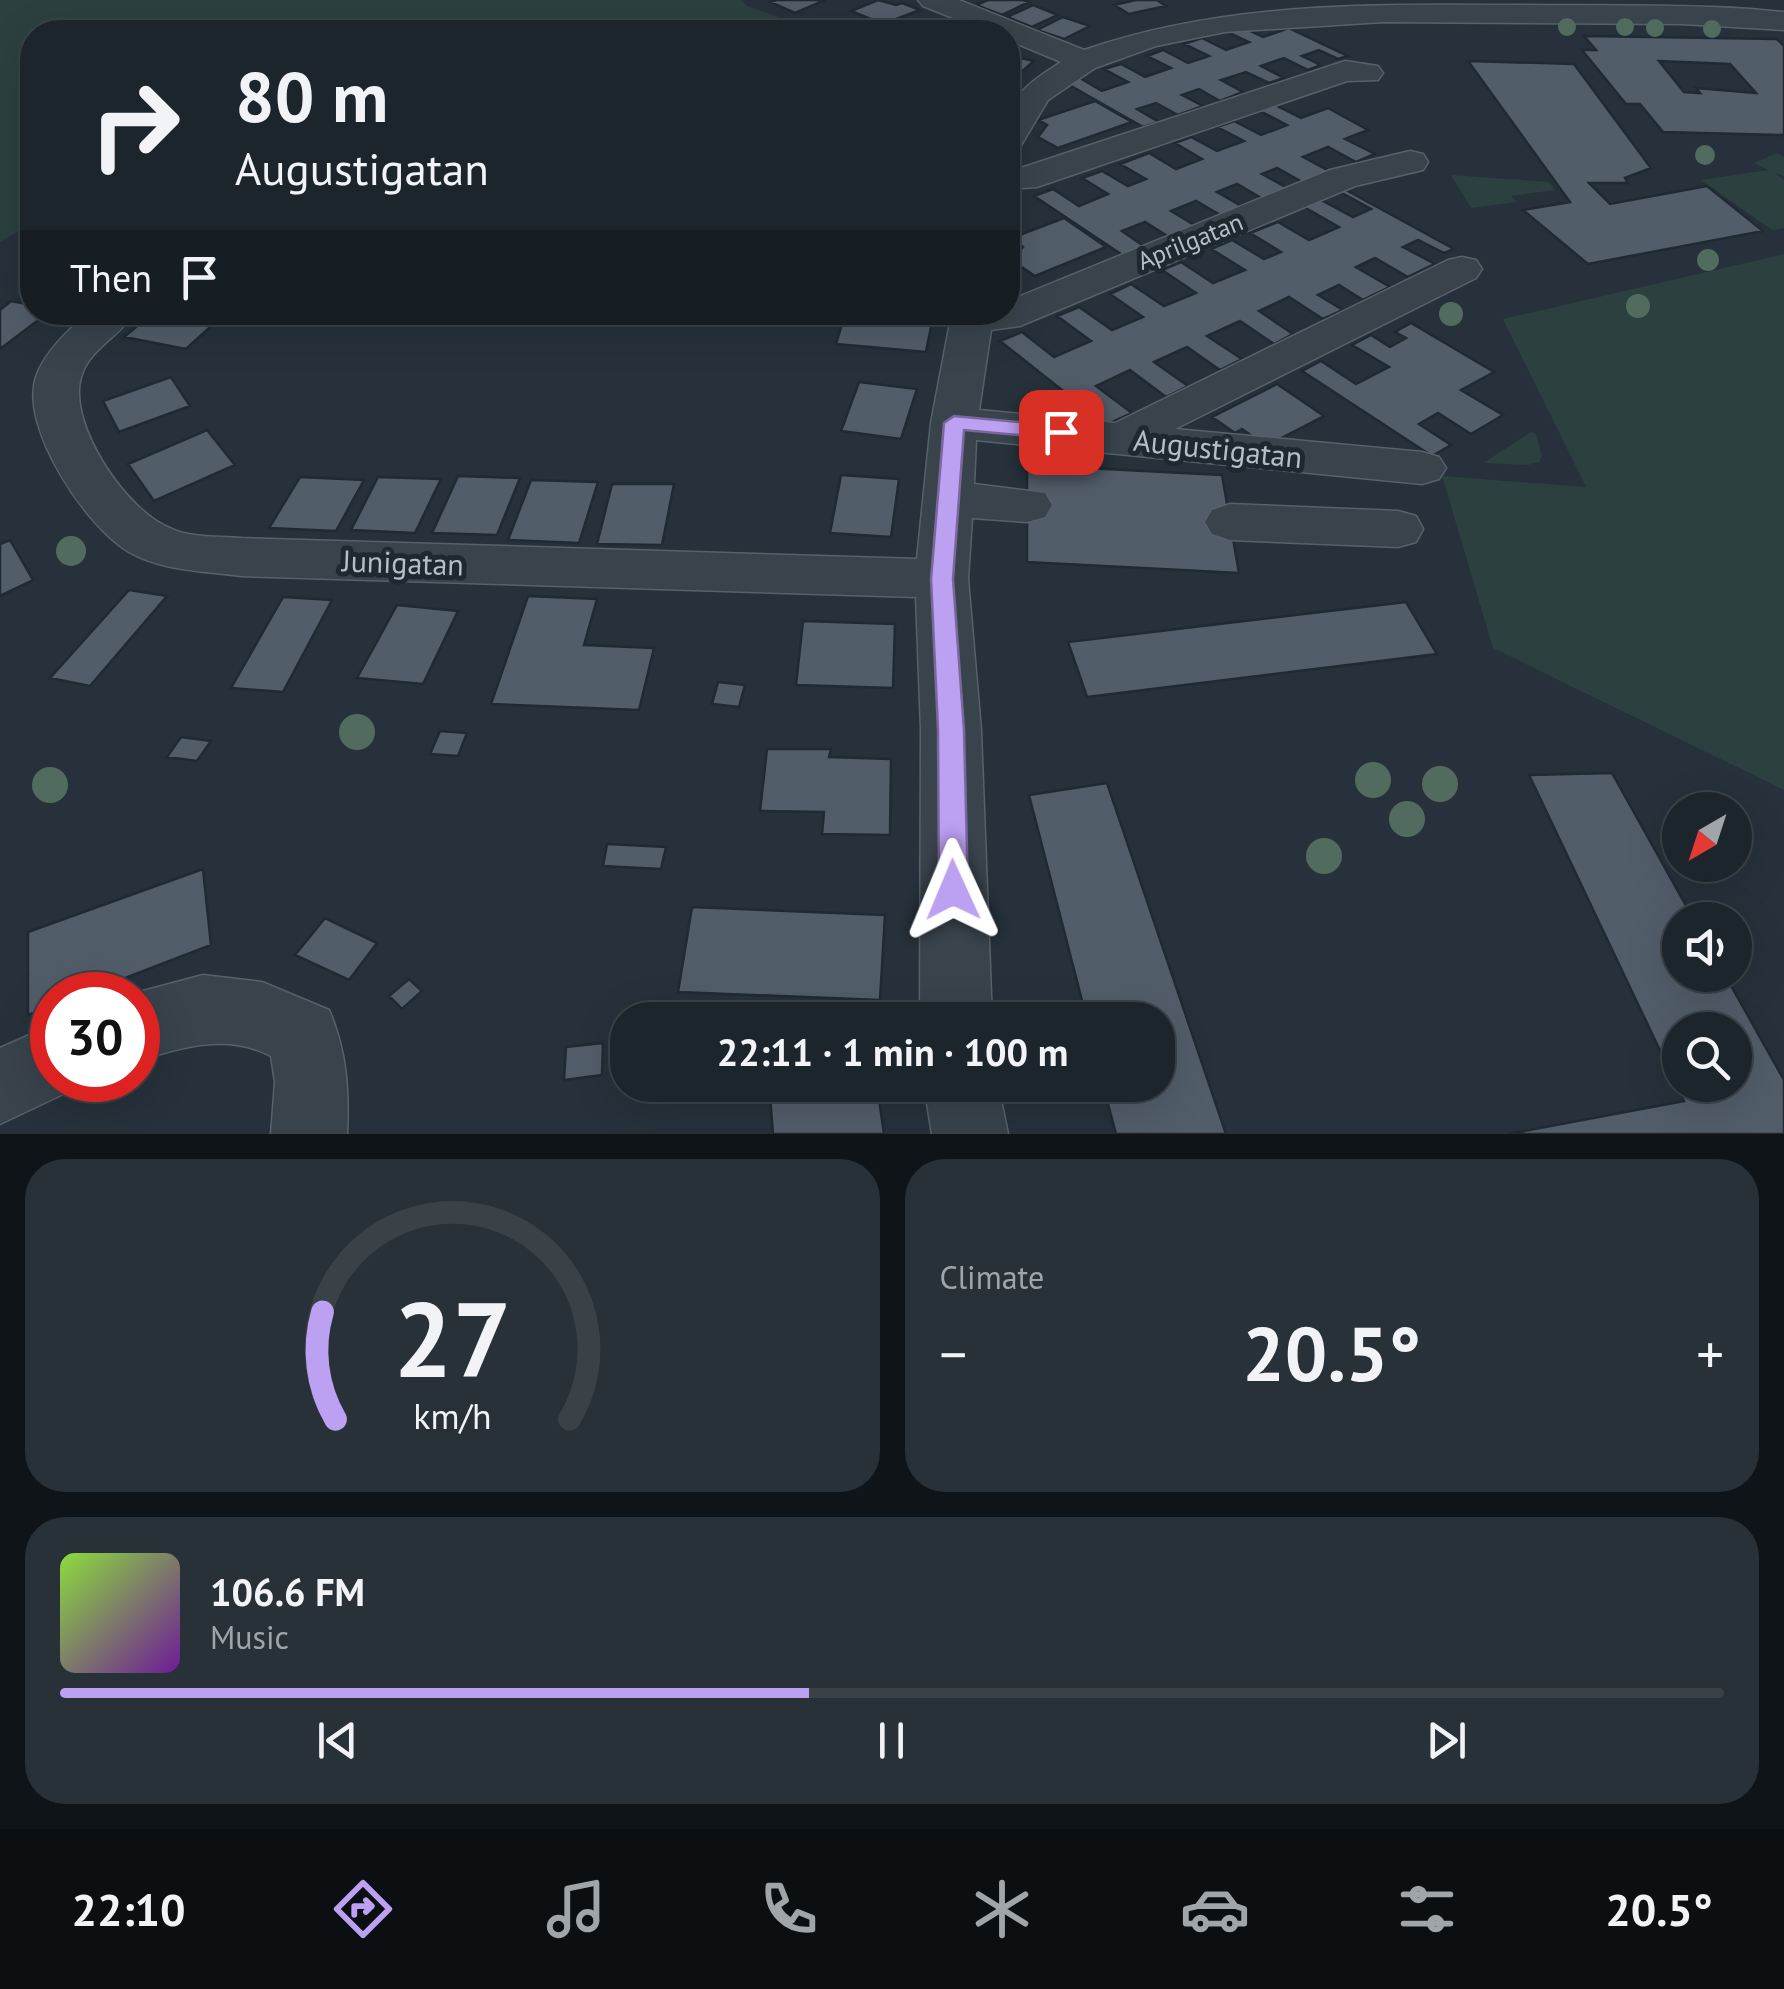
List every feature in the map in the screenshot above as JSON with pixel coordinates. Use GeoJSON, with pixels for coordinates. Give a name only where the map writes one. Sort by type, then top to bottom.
{"type":"FeatureCollection","features":[{"type":"Feature","properties":{"kind":"street"},"geometry":{"type":"LineString","coordinates":[[934,0],[984,20]]}},
{"type":"Feature","properties":{"kind":"street"},"geometry":{"type":"LineString","coordinates":[[1020,109],[1025,96],[1043,76],[1072,55],[1204,7],[1775,13]]}},
{"type":"Feature","properties":{"kind":"street"},"geometry":{"type":"LineString","coordinates":[[1020,34],[1072,55]]}},
{"type":"Feature","properties":{"kind":"street"},"geometry":{"type":"LineString","coordinates":[[1020,179],[1345,71],[1366,73]]}},
{"type":"Feature","properties":{"kind":"street","name":"Aprilgatan"},"geometry":{"type":"LineString","coordinates":[[1020,312],[1343,178],[1410,162]]}},
{"type":"Feature","properties":{"kind":"street"},"geometry":{"type":"LineString","coordinates":[[1132,439],[1132,431],[1462,269]]}},
{"type":"Feature","properties":{"kind":"street","name":"Junigatan"},"geometry":{"type":"LineString","coordinates":[[101,325],[81,343],[65,366],[56,388],[58,412],[80,463],[106,500],[131,529],[163,546],[240,557],[942,579]]}},
{"type":"Feature","properties":{"kind":"street","name":"Aprilgatan"},"geometry":{"type":"LineString","coordinates":[[956,1002],[951,730],[942,579],[954,423],[970,325]]}},
{"type":"Feature","properties":{"kind":"street","name":"Augustigatan"},"geometry":{"type":"LineString","coordinates":[[954,423],[1422,468]]}},
{"type":"Feature","properties":{"kind":"street"},"geometry":{"type":"LineString","coordinates":[[1281,456],[1294,524]]}},
{"type":"Feature","properties":{"kind":"street"},"geometry":{"type":"LineString","coordinates":[[949,499],[1027,505]]}},
{"type":"Feature","properties":{"kind":"street"},"geometry":{"type":"LineString","coordinates":[[1230,522],[1398,529]]}},
{"type":"Feature","properties":{"kind":"street"},"geometry":{"type":"LineString","coordinates":[[160,1017],[224,1008],[268,1015],[304,1036],[312,1082],[309,1134]]}},
{"type":"Feature","properties":{"kind":"street"},"geometry":{"type":"LineString","coordinates":[[0,1087],[30,1072]]}},
{"type":"Feature","properties":{"kind":"street"},"geometry":{"type":"LineString","coordinates":[[965,1102],[970,1134]]}},
{"type":"Feature","properties":{"kind":"green space"},"geometry":{"type":"Polygon","coordinates":[[[0,0],[741,0],[747,6],[787,20],[20,20],[20,230],[0,242],[0,0]]]}},
{"type":"Feature","properties":{"kind":"green space"},"geometry":{"type":"Polygon","coordinates":[[[1777,153],[1784,157],[1784,176],[1774,173],[1784,180],[1784,228],[1772,230],[1701,180],[1768,170],[1754,163],[1777,153]]]}},
{"type":"Feature","properties":{"kind":"green space"},"geometry":{"type":"Polygon","coordinates":[[[1451,175],[1549,182],[1555,190],[1511,196],[1517,202],[1471,208],[1451,175]]]}},
{"type":"Feature","properties":{"kind":"green space"},"geometry":{"type":"Polygon","coordinates":[[[1784,254],[1784,790],[1493,648],[1442,476],[1586,487],[1503,319],[1784,254]]]}},
{"type":"Feature","properties":{"kind":"green space"},"geometry":{"type":"Polygon","coordinates":[[[1531,432],[1536,434],[1542,456],[1539,462],[1483,463],[1531,432]]]}},
{"type":"Feature","properties":{"kind":"building"},"geometry":{"type":"Polygon","coordinates":[[[825,0],[795,13],[770,2],[825,0]]]}},
{"type":"Feature","properties":{"kind":"building"},"geometry":{"type":"Polygon","coordinates":[[[878,0],[920,10],[894,20],[873,20],[851,11],[878,0]]]}},
{"type":"Feature","properties":{"kind":"building"},"geometry":{"type":"Polygon","coordinates":[[[988,0],[1029,2],[1002,15],[976,5],[988,0]]]}},
{"type":"Feature","properties":{"kind":"building"},"geometry":{"type":"Polygon","coordinates":[[[1157,0],[1166,6],[1129,14],[1114,5],[1157,0]]]}},
{"type":"Feature","properties":{"kind":"building"},"geometry":{"type":"Polygon","coordinates":[[[1033,5],[1058,15],[1032,27],[1007,17],[1033,5]]]}},
{"type":"Feature","properties":{"kind":"building"},"geometry":{"type":"Polygon","coordinates":[[[1063,17],[1090,26],[1064,39],[1037,30],[1063,17]]]}},
{"type":"Feature","properties":{"kind":"building"},"geometry":{"type":"Polygon","coordinates":[[[1240,26],[1263,37],[1289,28],[1348,56],[1338,59],[1319,50],[1302,56],[1321,65],[1308,70],[1284,58],[1261,66],[1284,78],[1269,83],[1246,72],[1221,80],[1243,92],[1220,101],[1199,89],[1182,95],[1203,106],[1178,115],[1156,103],[1137,109],[1159,122],[1143,127],[1064,82],[1078,77],[1102,91],[1128,82],[1104,69],[1121,64],[1145,77],[1171,68],[1147,56],[1163,50],[1188,63],[1209,56],[1184,44],[1202,38],[1226,50],[1249,42],[1225,31],[1240,26]]]}},
{"type":"Feature","properties":{"kind":"building"},"geometry":{"type":"Polygon","coordinates":[[[1584,36],[1777,39],[1784,46],[1784,135],[1663,132],[1640,104],[1626,104],[1582,50],[1596,50],[1584,36]],[[1659,61],[1684,92],[1700,93],[1696,88],[1756,93],[1730,64],[1659,61]]]}},
{"type":"Feature","properties":{"kind":"building"},"geometry":{"type":"Polygon","coordinates":[[[1020,58],[1034,61],[1020,73],[1020,58]]]}},
{"type":"Feature","properties":{"kind":"building"},"geometry":{"type":"Polygon","coordinates":[[[1468,61],[1574,64],[1651,168],[1625,178],[1628,183],[1589,183],[1610,204],[1707,186],[1763,231],[1588,264],[1523,210],[1570,202],[1468,61]]]}},
{"type":"Feature","properties":{"kind":"building"},"geometry":{"type":"Polygon","coordinates":[[[1095,101],[1132,122],[1058,148],[1038,137],[1047,125],[1038,120],[1095,101]]]}},
{"type":"Feature","properties":{"kind":"building"},"geometry":{"type":"Polygon","coordinates":[[[1275,105],[1301,118],[1328,108],[1368,130],[1345,139],[1375,154],[1356,162],[1328,147],[1303,157],[1331,172],[1304,183],[1277,168],[1262,174],[1289,189],[1263,199],[1237,184],[1217,192],[1243,207],[1222,216],[1196,201],[1171,211],[1196,226],[1169,237],[1145,222],[1122,231],[1145,247],[1124,256],[1034,196],[1053,189],[1079,206],[1108,194],[1082,178],[1102,171],[1128,186],[1146,179],[1120,164],[1149,153],[1176,169],[1202,159],[1175,143],[1191,137],[1217,151],[1244,141],[1217,127],[1234,121],[1261,135],[1287,125],[1260,111],[1275,105]]]}},
{"type":"Feature","properties":{"kind":"building"},"geometry":{"type":"Polygon","coordinates":[[[1346,190],[1454,249],[1444,253],[1418,240],[1403,247],[1435,264],[1408,277],[1375,258],[1356,267],[1390,287],[1363,300],[1339,285],[1318,295],[1343,310],[1323,319],[1289,297],[1259,311],[1293,334],[1274,344],[1240,321],[1207,336],[1242,359],[1220,370],[1187,347],[1154,362],[1188,386],[1166,397],[1130,370],[1096,386],[1132,413],[1106,425],[1000,341],[1022,332],[1054,357],[1091,341],[1057,316],[1079,307],[1112,330],[1143,317],[1110,294],[1131,284],[1164,306],[1196,293],[1162,270],[1181,262],[1213,283],[1245,270],[1211,249],[1232,240],[1264,259],[1281,252],[1250,233],[1278,222],[1309,240],[1339,227],[1304,207],[1321,200],[1353,217],[1371,209],[1340,192],[1346,190]]]}},
{"type":"Feature","properties":{"kind":"building"},"geometry":{"type":"Polygon","coordinates":[[[1064,218],[1106,247],[1035,276],[1020,266],[1020,235],[1064,218]]]}},
{"type":"Feature","properties":{"kind":"building"},"geometry":{"type":"Polygon","coordinates":[[[11,301],[20,303],[20,325],[32,325],[0,349],[0,310],[11,301]]]}},
{"type":"Feature","properties":{"kind":"building"},"geometry":{"type":"Polygon","coordinates":[[[1411,323],[1494,372],[1461,390],[1503,415],[1471,434],[1438,413],[1419,424],[1451,445],[1432,456],[1302,371],[1321,361],[1356,384],[1389,367],[1352,345],[1371,335],[1390,347],[1406,338],[1395,332],[1411,323]]]}},
{"type":"Feature","properties":{"kind":"building"},"geometry":{"type":"Polygon","coordinates":[[[138,325],[212,325],[186,349],[124,337],[138,325]]]}},
{"type":"Feature","properties":{"kind":"building"},"geometry":{"type":"Polygon","coordinates":[[[842,325],[931,325],[926,352],[836,344],[842,325]]]}},
{"type":"Feature","properties":{"kind":"building"},"geometry":{"type":"Polygon","coordinates":[[[171,377],[190,406],[119,432],[103,401],[171,377]]]}},
{"type":"Feature","properties":{"kind":"building"},"geometry":{"type":"Polygon","coordinates":[[[859,382],[917,389],[901,439],[841,431],[859,382]]]}},
{"type":"Feature","properties":{"kind":"building"},"geometry":{"type":"Polygon","coordinates":[[[1277,384],[1324,416],[1266,446],[1242,429],[1235,433],[1212,417],[1277,384]]]}},
{"type":"Feature","properties":{"kind":"building"},"geometry":{"type":"Polygon","coordinates":[[[207,430],[235,465],[154,501],[128,464],[207,430]]]}},
{"type":"Feature","properties":{"kind":"building"},"geometry":{"type":"Polygon","coordinates":[[[1027,465],[1222,475],[1239,573],[1027,562],[1027,465]]]}},
{"type":"Feature","properties":{"kind":"building"},"geometry":{"type":"Polygon","coordinates":[[[841,475],[899,479],[891,537],[830,533],[841,475]]]}},
{"type":"Feature","properties":{"kind":"building"},"geometry":{"type":"Polygon","coordinates":[[[458,476],[520,478],[497,535],[432,533],[458,476]]]}},
{"type":"Feature","properties":{"kind":"building"},"geometry":{"type":"Polygon","coordinates":[[[300,477],[364,480],[336,531],[269,528],[300,477]]]}},
{"type":"Feature","properties":{"kind":"building"},"geometry":{"type":"Polygon","coordinates":[[[378,477],[441,479],[415,533],[351,530],[378,477]]]}},
{"type":"Feature","properties":{"kind":"building"},"geometry":{"type":"Polygon","coordinates":[[[531,480],[598,482],[579,543],[508,540],[531,480]]]}},
{"type":"Feature","properties":{"kind":"building"},"geometry":{"type":"Polygon","coordinates":[[[612,484],[674,484],[662,545],[597,544],[612,484]]]}},
{"type":"Feature","properties":{"kind":"building"},"geometry":{"type":"Polygon","coordinates":[[[10,540],[33,580],[0,596],[0,544],[10,540]]]}},
{"type":"Feature","properties":{"kind":"building"},"geometry":{"type":"Polygon","coordinates":[[[129,590],[167,596],[90,686],[50,678],[129,590]]]}},
{"type":"Feature","properties":{"kind":"building"},"geometry":{"type":"Polygon","coordinates":[[[528,596],[597,599],[584,645],[654,648],[639,710],[491,704],[528,596]]]}},
{"type":"Feature","properties":{"kind":"building"},"geometry":{"type":"Polygon","coordinates":[[[283,597],[332,600],[283,692],[231,688],[283,597]]]}},
{"type":"Feature","properties":{"kind":"building"},"geometry":{"type":"Polygon","coordinates":[[[1406,602],[1437,654],[1087,697],[1068,642],[1406,602]]]}},
{"type":"Feature","properties":{"kind":"building"},"geometry":{"type":"Polygon","coordinates":[[[397,605],[458,611],[423,684],[357,678],[397,605]]]}},
{"type":"Feature","properties":{"kind":"building"},"geometry":{"type":"Polygon","coordinates":[[[803,621],[895,624],[893,688],[796,685],[803,621]]]}},
{"type":"Feature","properties":{"kind":"building"},"geometry":{"type":"Polygon","coordinates":[[[718,682],[745,685],[739,707],[712,704],[718,682]]]}},
{"type":"Feature","properties":{"kind":"building"},"geometry":{"type":"Polygon","coordinates":[[[440,731],[467,733],[458,756],[430,754],[440,731]]]}},
{"type":"Feature","properties":{"kind":"building"},"geometry":{"type":"Polygon","coordinates":[[[181,737],[211,741],[197,761],[167,757],[181,737]]]}},
{"type":"Feature","properties":{"kind":"building"},"geometry":{"type":"Polygon","coordinates":[[[767,749],[831,749],[829,757],[891,759],[890,835],[822,834],[824,812],[760,811],[767,749]]]}},
{"type":"Feature","properties":{"kind":"building"},"geometry":{"type":"Polygon","coordinates":[[[1612,773],[1662,863],[1662,882],[1673,882],[1684,902],[1662,902],[1662,992],[1735,992],[1746,1012],[1662,1012],[1662,1055],[1529,775],[1612,773]]]}},
{"type":"Feature","properties":{"kind":"building"},"geometry":{"type":"Polygon","coordinates":[[[1107,783],[1226,1134],[1116,1134],[1108,1102],[1175,1102],[1175,1002],[1082,1002],[1029,795],[1107,783]]]}},
{"type":"Feature","properties":{"kind":"building"},"geometry":{"type":"Polygon","coordinates":[[[607,844],[666,847],[661,869],[603,866],[607,844]]]}},
{"type":"Feature","properties":{"kind":"building"},"geometry":{"type":"Polygon","coordinates":[[[203,869],[211,945],[141,972],[30,972],[28,1015],[28,932],[203,869]]]}},
{"type":"Feature","properties":{"kind":"building"},"geometry":{"type":"Polygon","coordinates":[[[692,907],[885,915],[880,1000],[678,992],[692,907]]]}},
{"type":"Feature","properties":{"kind":"building"},"geometry":{"type":"Polygon","coordinates":[[[325,918],[377,943],[349,980],[295,955],[325,918]]]}},
{"type":"Feature","properties":{"kind":"building"},"geometry":{"type":"Polygon","coordinates":[[[409,979],[422,991],[402,1009],[389,996],[409,979]]]}},
{"type":"Feature","properties":{"kind":"building"},"geometry":{"type":"Polygon","coordinates":[[[1752,1023],[1784,1080],[1784,1134],[1508,1134],[1679,1102],[1752,1102],[1752,1023]]]}},
{"type":"Feature","properties":{"kind":"building"},"geometry":{"type":"Polygon","coordinates":[[[603,1043],[602,1075],[564,1080],[566,1047],[603,1043]]]}},
{"type":"Feature","properties":{"kind":"building"},"geometry":{"type":"Polygon","coordinates":[[[770,1102],[879,1102],[884,1134],[773,1134],[770,1102]]]}},
{"type":"Feature","properties":{"kind":"route"},"geometry":{"type":"LineString","coordinates":[[953,890],[951,730],[942,579],[954,423],[1061,432]]}}]}
